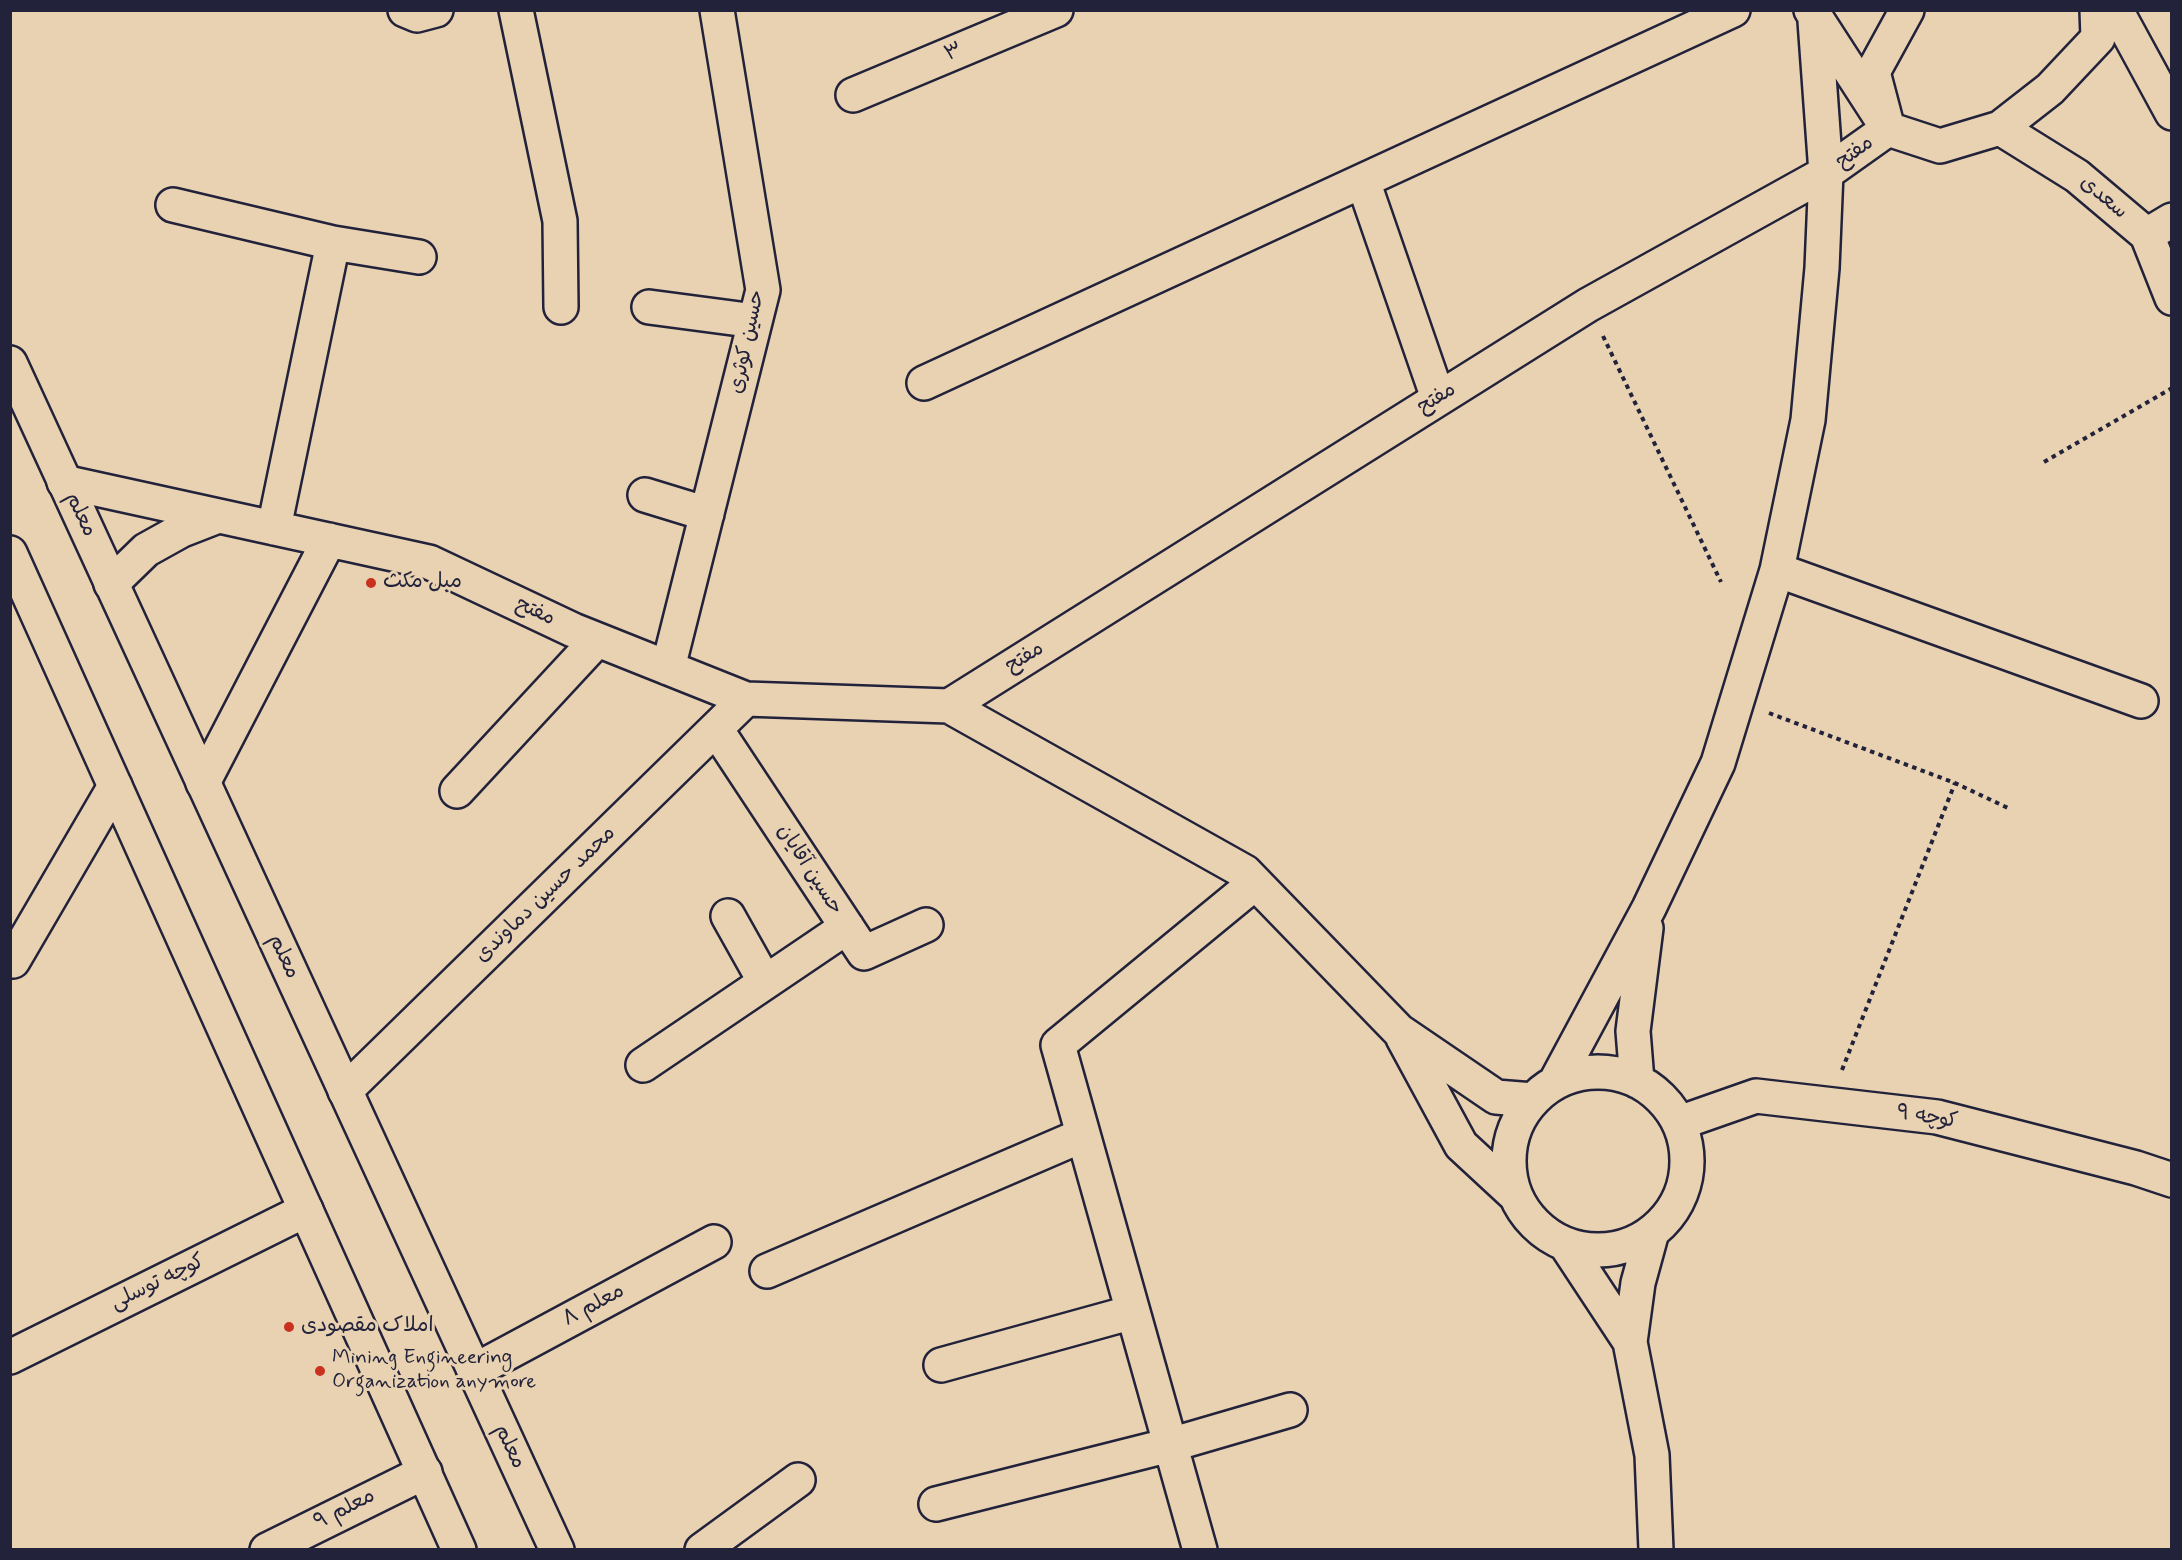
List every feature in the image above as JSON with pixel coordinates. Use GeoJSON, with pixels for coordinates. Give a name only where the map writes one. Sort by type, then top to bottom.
{"type":"FeatureCollection","features":[{"type":"Feature","properties":{"kind":"street"},"geometry":{"type":"LineString","coordinates":[[405,10],[417,15],[436,10]]}},
{"type":"Feature","properties":{"kind":"street"},"geometry":{"type":"LineString","coordinates":[[516,10],[560,221],[561,307]]}},
{"type":"Feature","properties":{"kind":"street","name":"حسین کوثری"},"geometry":{"type":"LineString","coordinates":[[668,668],[763,290],[717,10]]}},
{"type":"Feature","properties":{"kind":"street","name":"۳"},"geometry":{"type":"LineString","coordinates":[[853,95],[1056,10]]}},
{"type":"Feature","properties":{"kind":"street"},"geometry":{"type":"LineString","coordinates":[[924,383],[1733,10]]}},
{"type":"Feature","properties":{"kind":"street"},"geometry":{"type":"LineString","coordinates":[[1888,129],[1873,72],[1906,10]]}},
{"type":"Feature","properties":{"kind":"street"},"geometry":{"type":"LineString","coordinates":[[1813,15],[1888,129],[1940,146],[2000,128],[2050,89],[2098,38],[2097,10]]}},
{"type":"Feature","properties":{"kind":"street"},"geometry":{"type":"LineString","coordinates":[[2116,10],[2172,113]]}},
{"type":"Feature","properties":{"kind":"street"},"geometry":{"type":"LineString","coordinates":[[949,706],[1245,872],[1399,1031],[1496,1097],[1544,1092],[1582,1073],[1611,1073],[1637,1081],[1662,1098],[1679,1123],[1687,1153],[1684,1183],[1673,1210],[1652,1232],[1625,1247],[1595,1251],[1566,1245],[1544,1233],[1527,1216],[1515,1195],[1509,1170],[1510,1145],[1518,1121],[1544,1092],[1649,908],[1718,763],[1777,570],[1808,420],[1822,268],[1826,173],[1813,15]]}},
{"type":"Feature","properties":{"kind":"street","name":"سعدی"},"geometry":{"type":"LineString","coordinates":[[2000,128],[2159,227],[2172,298]]}},
{"type":"Feature","properties":{"kind":"street","name":"مفتح"},"geometry":{"type":"LineString","coordinates":[[64,482],[429,562],[597,640],[746,699],[949,706],[1588,305],[1826,173],[1888,129]]}},
{"type":"Feature","properties":{"kind":"street"},"geometry":{"type":"LineString","coordinates":[[1363,181],[1438,398]]}},
{"type":"Feature","properties":{"kind":"street"},"geometry":{"type":"LineString","coordinates":[[173,205],[333,243],[419,257]]}},
{"type":"Feature","properties":{"kind":"street"},"geometry":{"type":"LineString","coordinates":[[274,528],[333,243]]}},
{"type":"Feature","properties":{"kind":"street"},"geometry":{"type":"LineString","coordinates":[[649,307],[755,321]]}},
{"type":"Feature","properties":{"kind":"street","name":"معلم"},"geometry":{"type":"LineString","coordinates":[[10,363],[557,1550]]}},
{"type":"Feature","properties":{"kind":"street"},"geometry":{"type":"LineString","coordinates":[[645,495],[707,514]]}},
{"type":"Feature","properties":{"kind":"street"},"geometry":{"type":"LineString","coordinates":[[111,584],[146,550],[182,531],[218,516]]}},
{"type":"Feature","properties":{"kind":"street"},"geometry":{"type":"LineString","coordinates":[[203,783],[329,540]]}},
{"type":"Feature","properties":{"kind":"street"},"geometry":{"type":"LineString","coordinates":[[10,553],[459,1550]]}},
{"type":"Feature","properties":{"kind":"street"},"geometry":{"type":"LineString","coordinates":[[1777,570],[2141,701]]}},
{"type":"Feature","properties":{"kind":"street"},"geometry":{"type":"LineString","coordinates":[[457,791],[597,640]]}},
{"type":"Feature","properties":{"kind":"street","name":"محمد حسین دماوندی"},"geometry":{"type":"LineString","coordinates":[[345,1091],[746,699]]}},
{"type":"Feature","properties":{"kind":"street","name":"حسین آقایان"},"geometry":{"type":"LineString","coordinates":[[716,729],[864,953],[926,925]]}},
{"type":"Feature","properties":{"kind":"street"},"geometry":{"type":"LineString","coordinates":[[13,961],[115,786]]}},
{"type":"Feature","properties":{"kind":"street"},"geometry":{"type":"LineString","coordinates":[[1200,1550],[1058,1045],[1256,883]]}},
{"type":"Feature","properties":{"kind":"street"},"geometry":{"type":"LineString","coordinates":[[1637,1081],[1633,1031],[1649,908]]}},
{"type":"Feature","properties":{"kind":"street"},"geometry":{"type":"LineString","coordinates":[[728,916],[765,982]]}},
{"type":"Feature","properties":{"kind":"street"},"geometry":{"type":"LineString","coordinates":[[643,1065],[847,927]]}},
{"type":"Feature","properties":{"kind":"street"},"geometry":{"type":"LineString","coordinates":[[1399,1031],[1461,1145],[1515,1195]]}},
{"type":"Feature","properties":{"kind":"street","name":"کوچه ۹"},"geometry":{"type":"LineString","coordinates":[[1679,1123],[1756,1096],[1937,1117],[2136,1168],[2172,1180]]}},
{"type":"Feature","properties":{"kind":"street"},"geometry":{"type":"LineString","coordinates":[[767,1271],[1083,1135]]}},
{"type":"Feature","properties":{"kind":"street","name":"کوچه توسلی"},"geometry":{"type":"LineString","coordinates":[[10,1357],[306,1210]]}},
{"type":"Feature","properties":{"kind":"street"},"geometry":{"type":"LineString","coordinates":[[1652,1232],[1638,1283],[1630,1342],[1652,1455],[1656,1550]]}},
{"type":"Feature","properties":{"kind":"street","name":"معلم ۸"},"geometry":{"type":"LineString","coordinates":[[474,1371],[714,1242]]}},
{"type":"Feature","properties":{"kind":"street"},"geometry":{"type":"LineString","coordinates":[[1566,1245],[1630,1342]]}},
{"type":"Feature","properties":{"kind":"street"},"geometry":{"type":"LineString","coordinates":[[941,1365],[1133,1312]]}},
{"type":"Feature","properties":{"kind":"street"},"geometry":{"type":"LineString","coordinates":[[936,1504],[1170,1445],[1290,1410]]}},
{"type":"Feature","properties":{"kind":"street","name":"معلم ۹"},"geometry":{"type":"LineString","coordinates":[[267,1550],[424,1472]]}},
{"type":"Feature","properties":{"kind":"street"},"geometry":{"type":"LineString","coordinates":[[702,1550],[798,1480]]}},
{"type":"Feature","properties":{"kind":"path"},"geometry":{"type":"LineString","coordinates":[[1588,305],[1721,582]]}},
{"type":"Feature","properties":{"kind":"path"},"geometry":{"type":"LineString","coordinates":[[2043,462],[2172,388]]}},
{"type":"Feature","properties":{"kind":"path"},"geometry":{"type":"LineString","coordinates":[[1737,701],[1955,783],[2008,808]]}},
{"type":"Feature","properties":{"kind":"path"},"geometry":{"type":"LineString","coordinates":[[1828,1105],[1955,783]]}},
{"type":"Feature","properties":{"kind":"place","name":"مبل مکث"},"geometry":{"type":"Point","coordinates":[371,583]}},
{"type":"Feature","properties":{"kind":"place","name":"املاک مقصودی"},"geometry":{"type":"Point","coordinates":[289,1327]}},
{"type":"Feature","properties":{"kind":"place","name":"Mining Engineering Organization anymore"},"geometry":{"type":"Point","coordinates":[320,1371]}}]}
